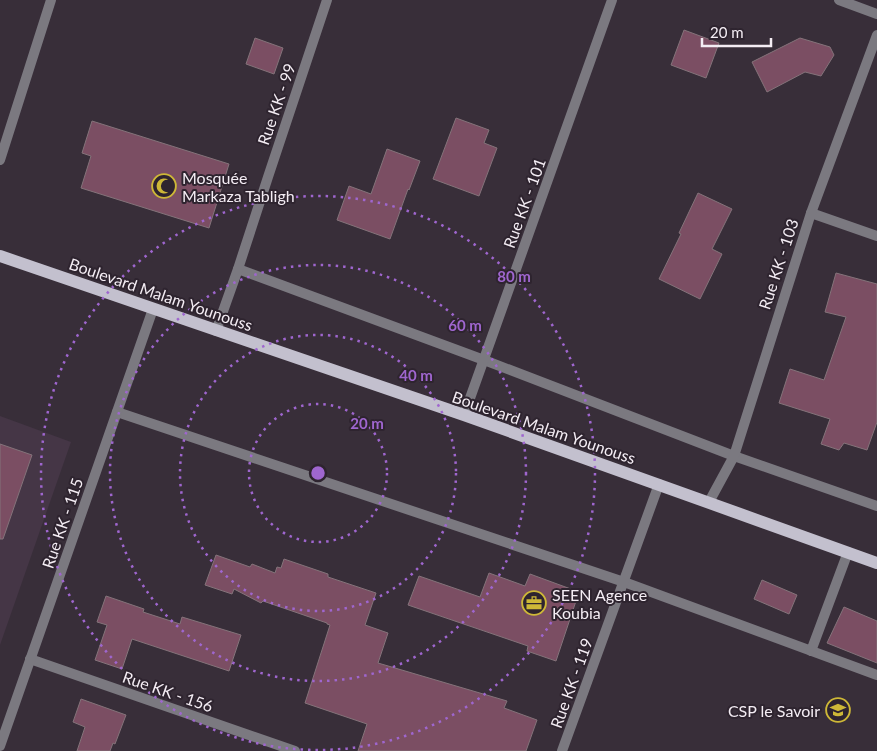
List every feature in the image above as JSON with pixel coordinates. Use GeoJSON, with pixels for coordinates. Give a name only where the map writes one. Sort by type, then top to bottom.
{"type":"FeatureCollection","features":[{"type":"Feature","properties":{"kind":"main road","name":"Boulevard Malam Younouss"},"geometry":{"type":"LineString","coordinates":[[0,256],[659,484],[877,562]]}},
{"type":"Feature","properties":{"kind":"street"},"geometry":{"type":"LineString","coordinates":[[0,160],[52,0]]}},
{"type":"Feature","properties":{"kind":"street","name":"Rue KK - 99"},"geometry":{"type":"LineString","coordinates":[[216,331],[328,0]]}},
{"type":"Feature","properties":{"kind":"street","name":"Rue KK - 101"},"geometry":{"type":"LineString","coordinates":[[464,416],[612,0]]}},
{"type":"Feature","properties":{"kind":"street"},"geometry":{"type":"LineString","coordinates":[[839,0],[877,14]]}},
{"type":"Feature","properties":{"kind":"street","name":"Rue KK - 103"},"geometry":{"type":"LineString","coordinates":[[709,502],[734,456],[811,212],[877,35]]}},
{"type":"Feature","properties":{"kind":"street"},"geometry":{"type":"LineString","coordinates":[[811,212],[877,236]]}},
{"type":"Feature","properties":{"kind":"street"},"geometry":{"type":"LineString","coordinates":[[238,269],[484,360],[734,456],[877,506]]}},
{"type":"Feature","properties":{"kind":"street","name":"Rue KK - 115"},"geometry":{"type":"LineString","coordinates":[[0,746],[153,309]]}},
{"type":"Feature","properties":{"kind":"street"},"geometry":{"type":"LineString","coordinates":[[117,412],[624,582],[877,675]]}},
{"type":"Feature","properties":{"kind":"street","name":"Rue KK - 119"},"geometry":{"type":"LineString","coordinates":[[562,751],[659,484]]}},
{"type":"Feature","properties":{"kind":"street"},"geometry":{"type":"LineString","coordinates":[[810,651],[848,552]]}},
{"type":"Feature","properties":{"kind":"street","name":"Rue KK - 156"},"geometry":{"type":"LineString","coordinates":[[30,659],[296,751]]}},
{"type":"Feature","properties":{"kind":"shaded area"},"geometry":{"type":"Polygon","coordinates":[[[0,416],[71,442],[0,645],[0,416]]]}},
{"type":"Feature","properties":{"kind":"building"},"geometry":{"type":"Polygon","coordinates":[[[684,30],[719,43],[706,78],[671,65],[684,30]]]}},
{"type":"Feature","properties":{"kind":"building"},"geometry":{"type":"Polygon","coordinates":[[[255,38],[283,48],[274,74],[246,64],[255,38]]]}},
{"type":"Feature","properties":{"kind":"building"},"geometry":{"type":"Polygon","coordinates":[[[800,38],[830,47],[834,55],[821,76],[805,72],[767,92],[752,62],[800,38]]]}},
{"type":"Feature","properties":{"kind":"building"},"geometry":{"type":"Polygon","coordinates":[[[456,118],[489,130],[484,143],[497,148],[479,196],[433,179],[456,118]]]}},
{"type":"Feature","properties":{"kind":"building"},"geometry":{"type":"Polygon","coordinates":[[[92,121],[229,164],[209,228],[81,188],[91,156],[82,153],[92,121]]]}},
{"type":"Feature","properties":{"kind":"building"},"geometry":{"type":"Polygon","coordinates":[[[387,149],[420,161],[390,239],[337,220],[349,186],[371,194],[387,149]]]}},
{"type":"Feature","properties":{"kind":"building"},"geometry":{"type":"Polygon","coordinates":[[[698,193],[732,209],[712,249],[722,254],[700,299],[659,279],[698,193]]]}},
{"type":"Feature","properties":{"kind":"building"},"geometry":{"type":"Polygon","coordinates":[[[836,273],[877,284],[877,422],[867,450],[844,443],[839,450],[821,444],[830,419],[779,403],[790,369],[824,380],[846,317],[825,312],[836,273]]]}},
{"type":"Feature","properties":{"kind":"building"},"geometry":{"type":"Polygon","coordinates":[[[0,444],[32,455],[3,539],[0,539],[0,444]]]}},
{"type":"Feature","properties":{"kind":"building"},"geometry":{"type":"Polygon","coordinates":[[[216,555],[250,567],[252,564],[275,573],[277,567],[281,568],[284,559],[328,574],[328,577],[376,593],[365,625],[388,633],[378,663],[507,701],[504,708],[537,720],[526,751],[358,751],[367,724],[305,703],[330,625],[263,601],[261,603],[234,589],[232,594],[205,585],[216,555]]]}},
{"type":"Feature","properties":{"kind":"building"},"geometry":{"type":"Polygon","coordinates":[[[489,573],[525,586],[530,574],[579,592],[556,661],[527,651],[528,646],[408,605],[419,576],[480,597],[489,573]]]}},
{"type":"Feature","properties":{"kind":"building"},"geometry":{"type":"Polygon","coordinates":[[[762,580],[797,595],[789,614],[754,599],[762,580]]]}},
{"type":"Feature","properties":{"kind":"building"},"geometry":{"type":"Polygon","coordinates":[[[106,596],[144,609],[143,612],[180,624],[182,617],[241,635],[229,671],[132,639],[122,669],[95,660],[107,625],[97,622],[106,596]]]}},
{"type":"Feature","properties":{"kind":"building"},"geometry":{"type":"Polygon","coordinates":[[[844,607],[877,621],[877,663],[827,643],[844,607]]]}},
{"type":"Feature","properties":{"kind":"building"},"geometry":{"type":"Polygon","coordinates":[[[81,699],[126,715],[115,744],[113,743],[110,751],[77,751],[85,727],[73,722],[81,699]]]}},
{"type":"Feature","properties":{"kind":"place","name":"Mosquée Markaza Tabligh"},"geometry":{"type":"Point","coordinates":[164,186]}},
{"type":"Feature","properties":{"kind":"place","name":"SEEN Agence Koubia"},"geometry":{"type":"Point","coordinates":[534,603]}},
{"type":"Feature","properties":{"kind":"place","name":"CSP le Savoir"},"geometry":{"type":"Point","coordinates":[838,710]}}]}
